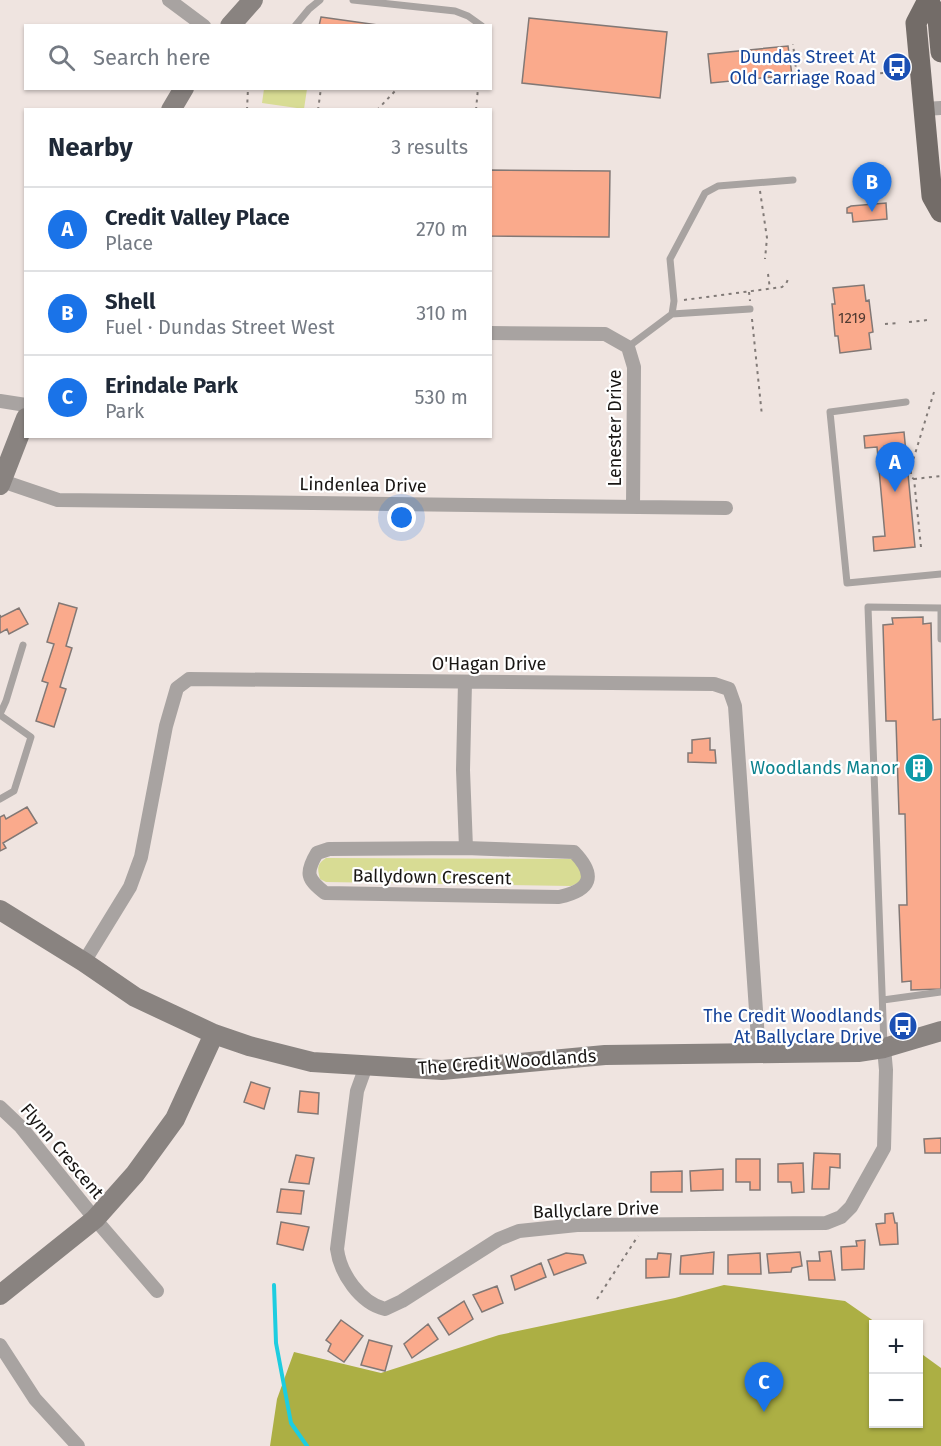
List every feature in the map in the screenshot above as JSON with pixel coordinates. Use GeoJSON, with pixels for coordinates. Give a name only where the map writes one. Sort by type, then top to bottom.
{"type":"FeatureCollection","features":[{"type":"Feature","properties":{"kind":"main road"},"geometry":{"type":"LineString","coordinates":[[928,0],[938,19],[941,52]]}},
{"type":"Feature","properties":{"kind":"main road"},"geometry":{"type":"LineString","coordinates":[[928,0],[916,23],[932,109],[932,196],[941,212]]}},
{"type":"Feature","properties":{"kind":"street"},"geometry":{"type":"LineString","coordinates":[[170,0],[201,24]]}},
{"type":"Feature","properties":{"kind":"street"},"geometry":{"type":"LineString","coordinates":[[235,24],[253,0]]}},
{"type":"Feature","properties":{"kind":"street"},"geometry":{"type":"LineString","coordinates":[[172,108],[183,90]]}},
{"type":"Feature","properties":{"kind":"street","name":"Lenester Drive"},"geometry":{"type":"LineString","coordinates":[[492,333],[605,334],[628,347],[634,367],[633,507]]}},
{"type":"Feature","properties":{"kind":"street"},"geometry":{"type":"LineString","coordinates":[[0,401],[24,405]]}},
{"type":"Feature","properties":{"kind":"street"},"geometry":{"type":"LineString","coordinates":[[1,483],[24,423]]}},
{"type":"Feature","properties":{"kind":"street","name":"Lindenlea Drive"},"geometry":{"type":"LineString","coordinates":[[1,483],[58,500],[726,508]]}},
{"type":"Feature","properties":{"kind":"street","name":"O'Hagan Drive"},"geometry":{"type":"LineString","coordinates":[[84,962],[130,887],[141,857],[166,726],[177,688],[189,679],[714,684],[729,689],[735,706],[759,1054]]}},
{"type":"Feature","properties":{"kind":"street","name":"Ballydown Crescent"},"geometry":{"type":"LineString","coordinates":[[465,682],[463,770],[466,848]]}},
{"type":"Feature","properties":{"kind":"street","name":"Ballydown Crescent"},"geometry":{"type":"LineString","coordinates":[[466,848],[574,852],[585,864],[589,876],[585,887],[576,893],[559,897],[325,893],[315,885],[309,874],[310,865],[317,853],[328,849],[466,848]]}},
{"type":"Feature","properties":{"kind":"street","name":"The Credit Woodlands"},"geometry":{"type":"LineString","coordinates":[[0,910],[135,997],[214,1034],[249,1046],[312,1062],[442,1070],[605,1055],[858,1052],[884,1048],[941,1031]]}},
{"type":"Feature","properties":{"kind":"street"},"geometry":{"type":"LineString","coordinates":[[0,1295],[95,1219],[135,1174],[175,1119],[214,1034]]}},
{"type":"Feature","properties":{"kind":"street","name":"Ballyclare Drive"},"geometry":{"type":"LineString","coordinates":[[366,1066],[357,1091],[337,1249],[343,1269],[368,1302],[385,1309],[393,1307],[499,1239],[519,1231],[577,1226],[826,1223],[841,1217],[851,1207],[884,1148],[886,1070],[884,1048]]}},
{"type":"Feature","properties":{"kind":"street","name":"Flynn Crescent"},"geometry":{"type":"LineString","coordinates":[[0,1107],[21,1127],[157,1291]]}},
{"type":"Feature","properties":{"kind":"street"},"geometry":{"type":"LineString","coordinates":[[0,1345],[35,1400],[78,1446]]}},
{"type":"Feature","properties":{"kind":"lane"},"geometry":{"type":"LineString","coordinates":[[297,24],[320,0]]}},
{"type":"Feature","properties":{"kind":"lane"},"geometry":{"type":"LineString","coordinates":[[353,0],[455,11],[479,24]]}},
{"type":"Feature","properties":{"kind":"lane"},"geometry":{"type":"LineString","coordinates":[[672,315],[674,301],[670,259],[705,194],[718,186],[793,180]]}},
{"type":"Feature","properties":{"kind":"lane"},"geometry":{"type":"LineString","coordinates":[[628,347],[672,315],[750,309]]}},
{"type":"Feature","properties":{"kind":"lane"},"geometry":{"type":"LineString","coordinates":[[906,402],[830,412],[847,583],[941,574]]}},
{"type":"Feature","properties":{"kind":"lane"},"geometry":{"type":"LineString","coordinates":[[884,1048],[868,607],[941,608],[941,639]]}},
{"type":"Feature","properties":{"kind":"lane"},"geometry":{"type":"LineString","coordinates":[[0,799],[14,791],[31,737],[0,715],[23,645]]}},
{"type":"Feature","properties":{"kind":"lane"},"geometry":{"type":"LineString","coordinates":[[883,1000],[941,992]]}},
{"type":"Feature","properties":{"kind":"path"},"geometry":{"type":"LineString","coordinates":[[770,80],[797,77],[793,44]]}},
{"type":"Feature","properties":{"kind":"path"},"geometry":{"type":"LineString","coordinates":[[813,81],[904,71]]}},
{"type":"Feature","properties":{"kind":"path"},"geometry":{"type":"LineString","coordinates":[[247,108],[248,90]]}},
{"type":"Feature","properties":{"kind":"path"},"geometry":{"type":"LineString","coordinates":[[318,108],[321,90]]}},
{"type":"Feature","properties":{"kind":"path"},"geometry":{"type":"LineString","coordinates":[[379,108],[396,90]]}},
{"type":"Feature","properties":{"kind":"path"},"geometry":{"type":"LineString","coordinates":[[476,108],[478,90]]}},
{"type":"Feature","properties":{"kind":"path"},"geometry":{"type":"LineString","coordinates":[[759,182],[767,238],[765,259]]}},
{"type":"Feature","properties":{"kind":"path"},"geometry":{"type":"LineString","coordinates":[[768,274],[770,289]]}},
{"type":"Feature","properties":{"kind":"path"},"geometry":{"type":"LineString","coordinates":[[674,301],[782,288],[789,277]]}},
{"type":"Feature","properties":{"kind":"path"},"geometry":{"type":"LineString","coordinates":[[749,292],[762,416]]}},
{"type":"Feature","properties":{"kind":"path"},"geometry":{"type":"LineString","coordinates":[[909,322],[928,320]]}},
{"type":"Feature","properties":{"kind":"path"},"geometry":{"type":"LineString","coordinates":[[885,324],[899,323]]}},
{"type":"Feature","properties":{"kind":"path"},"geometry":{"type":"LineString","coordinates":[[921,548],[911,467],[934,392]]}},
{"type":"Feature","properties":{"kind":"path"},"geometry":{"type":"LineString","coordinates":[[914,478],[941,476]]}},
{"type":"Feature","properties":{"kind":"path"},"geometry":{"type":"LineString","coordinates":[[597,1299],[645,1226]]}},
{"type":"Feature","properties":{"kind":"green space"},"geometry":{"type":"Polygon","coordinates":[[[264,90],[307,90],[304,108],[262,103],[264,90]]]}},
{"type":"Feature","properties":{"kind":"green space"},"geometry":{"type":"Polygon","coordinates":[[[326,858],[573,859],[583,873],[580,882],[571,886],[326,882],[320,879],[318,869],[319,864],[326,858]]]}},
{"type":"Feature","properties":{"kind":"shaded area"},"geometry":{"type":"Polygon","coordinates":[[[724,1285],[845,1301],[872,1320],[869,1320],[869,1428],[923,1428],[923,1355],[941,1368],[941,1446],[270,1446],[277,1399],[294,1352],[381,1373],[499,1335],[675,1298],[724,1285]]]}},
{"type":"Feature","properties":{"kind":"building"},"geometry":{"type":"Polygon","coordinates":[[[321,17],[371,24],[319,24],[321,17]]]}},
{"type":"Feature","properties":{"kind":"building"},"geometry":{"type":"Polygon","coordinates":[[[529,18],[667,32],[660,98],[522,83],[529,18]]]}},
{"type":"Feature","properties":{"kind":"building"},"geometry":{"type":"Polygon","coordinates":[[[788,46],[792,75],[711,83],[708,54],[788,46]]]}},
{"type":"Feature","properties":{"kind":"building"},"geometry":{"type":"Polygon","coordinates":[[[492,170],[610,171],[609,237],[492,236],[492,170]]]}},
{"type":"Feature","properties":{"kind":"building"},"geometry":{"type":"Polygon","coordinates":[[[886,203],[887,219],[853,222],[852,213],[847,213],[847,208],[851,206],[886,203]]]}},
{"type":"Feature","properties":{"kind":"building"},"geometry":{"type":"Polygon","coordinates":[[[864,285],[866,301],[869,300],[873,332],[869,333],[871,349],[840,353],[838,336],[835,336],[833,288],[864,285]]]}},
{"type":"Feature","properties":{"kind":"building"},"geometry":{"type":"Polygon","coordinates":[[[904,432],[915,547],[874,551],[873,537],[885,536],[877,447],[865,448],[864,436],[904,432]]]}},
{"type":"Feature","properties":{"kind":"building"},"geometry":{"type":"Polygon","coordinates":[[[59,603],[77,608],[66,646],[72,648],[60,687],[66,689],[54,727],[36,721],[48,683],[42,681],[54,644],[47,642],[59,603]]]}},
{"type":"Feature","properties":{"kind":"building"},"geometry":{"type":"Polygon","coordinates":[[[19,608],[28,624],[9,634],[7,629],[0,633],[0,615],[1,617],[19,608]]]}},
{"type":"Feature","properties":{"kind":"building","name":"Woodlands Manor"},"geometry":{"type":"Polygon","coordinates":[[[923,617],[923,624],[931,623],[933,720],[941,719],[941,989],[911,990],[911,981],[902,982],[899,905],[907,905],[905,814],[899,814],[896,721],[886,721],[883,625],[893,624],[892,618],[923,617]]]}},
{"type":"Feature","properties":{"kind":"building"},"geometry":{"type":"Polygon","coordinates":[[[710,738],[710,750],[715,750],[716,763],[688,762],[688,753],[692,753],[692,740],[710,738]]]}},
{"type":"Feature","properties":{"kind":"building"},"geometry":{"type":"Polygon","coordinates":[[[27,807],[37,823],[3,843],[6,848],[0,851],[0,817],[4,815],[6,819],[27,807]]]}},
{"type":"Feature","properties":{"kind":"building"},"geometry":{"type":"Polygon","coordinates":[[[251,1082],[270,1088],[264,1109],[244,1102],[251,1082]]]}},
{"type":"Feature","properties":{"kind":"building"},"geometry":{"type":"Polygon","coordinates":[[[300,1091],[319,1093],[318,1114],[298,1112],[300,1091]]]}},
{"type":"Feature","properties":{"kind":"building"},"geometry":{"type":"Polygon","coordinates":[[[941,1138],[941,1153],[925,1153],[924,1139],[941,1138]]]}},
{"type":"Feature","properties":{"kind":"building"},"geometry":{"type":"Polygon","coordinates":[[[814,1153],[840,1154],[840,1168],[830,1167],[829,1189],[812,1189],[814,1153]]]}},
{"type":"Feature","properties":{"kind":"building"},"geometry":{"type":"Polygon","coordinates":[[[296,1155],[314,1158],[309,1184],[289,1182],[296,1155]]]}},
{"type":"Feature","properties":{"kind":"building"},"geometry":{"type":"Polygon","coordinates":[[[736,1159],[760,1159],[760,1190],[750,1190],[750,1182],[736,1182],[736,1159]]]}},
{"type":"Feature","properties":{"kind":"building"},"geometry":{"type":"Polygon","coordinates":[[[803,1163],[804,1192],[792,1193],[791,1182],[778,1182],[778,1164],[803,1163]]]}},
{"type":"Feature","properties":{"kind":"building"},"geometry":{"type":"Polygon","coordinates":[[[723,1169],[723,1190],[691,1191],[690,1171],[723,1169]]]}},
{"type":"Feature","properties":{"kind":"building"},"geometry":{"type":"Polygon","coordinates":[[[682,1171],[682,1192],[651,1192],[651,1172],[682,1171]]]}},
{"type":"Feature","properties":{"kind":"building"},"geometry":{"type":"Polygon","coordinates":[[[281,1189],[304,1191],[301,1214],[277,1212],[281,1189]]]}},
{"type":"Feature","properties":{"kind":"building"},"geometry":{"type":"Polygon","coordinates":[[[893,1213],[895,1223],[897,1223],[898,1244],[880,1245],[876,1224],[885,1223],[885,1214],[893,1213]]]}},
{"type":"Feature","properties":{"kind":"building"},"geometry":{"type":"Polygon","coordinates":[[[281,1222],[309,1227],[303,1250],[277,1244],[281,1222]]]}},
{"type":"Feature","properties":{"kind":"building"},"geometry":{"type":"Polygon","coordinates":[[[865,1240],[864,1269],[842,1270],[841,1247],[857,1246],[856,1241],[865,1240]]]}},
{"type":"Feature","properties":{"kind":"building"},"geometry":{"type":"Polygon","coordinates":[[[831,1251],[835,1280],[809,1280],[807,1261],[820,1261],[819,1252],[831,1251]]]}},
{"type":"Feature","properties":{"kind":"building"},"geometry":{"type":"Polygon","coordinates":[[[714,1252],[713,1274],[680,1274],[681,1256],[714,1252]]]}},
{"type":"Feature","properties":{"kind":"building"},"geometry":{"type":"Polygon","coordinates":[[[800,1252],[802,1266],[792,1268],[791,1272],[769,1273],[767,1254],[800,1252]]]}},
{"type":"Feature","properties":{"kind":"building"},"geometry":{"type":"Polygon","coordinates":[[[566,1253],[583,1255],[586,1263],[554,1275],[548,1260],[566,1253]]]}},
{"type":"Feature","properties":{"kind":"building"},"geometry":{"type":"Polygon","coordinates":[[[658,1253],[671,1254],[669,1277],[646,1278],[646,1259],[657,1259],[658,1253]]]}},
{"type":"Feature","properties":{"kind":"building"},"geometry":{"type":"Polygon","coordinates":[[[760,1253],[761,1274],[728,1274],[728,1255],[760,1253]]]}},
{"type":"Feature","properties":{"kind":"building"},"geometry":{"type":"Polygon","coordinates":[[[541,1263],[546,1277],[515,1290],[511,1276],[541,1263]]]}},
{"type":"Feature","properties":{"kind":"building"},"geometry":{"type":"Polygon","coordinates":[[[497,1286],[503,1303],[482,1312],[473,1295],[497,1286]]]}},
{"type":"Feature","properties":{"kind":"building"},"geometry":{"type":"Polygon","coordinates":[[[464,1301],[473,1319],[449,1335],[438,1318],[464,1301]]]}},
{"type":"Feature","properties":{"kind":"building"},"geometry":{"type":"Polygon","coordinates":[[[341,1320],[363,1336],[344,1362],[328,1351],[331,1344],[326,1340],[341,1320]]]}},
{"type":"Feature","properties":{"kind":"building"},"geometry":{"type":"Polygon","coordinates":[[[428,1324],[438,1339],[412,1358],[404,1344],[428,1324]]]}},
{"type":"Feature","properties":{"kind":"building"},"geometry":{"type":"Polygon","coordinates":[[[369,1340],[392,1346],[385,1371],[361,1365],[369,1340]]]}},
{"type":"Feature","properties":{"kind":"waterway"},"geometry":{"type":"LineString","coordinates":[[274,1285],[276,1343],[291,1423],[307,1446]]}},
{"type":"Feature","properties":{"kind":"place","name":"Dundas Street At Old Carriage Road"},"geometry":{"type":"Point","coordinates":[897,67]}},
{"type":"Feature","properties":{"kind":"place","name":"Shell"},"geometry":{"type":"Point","coordinates":[872,212]}},
{"type":"Feature","properties":{"kind":"place","name":"Credit Valley Place"},"geometry":{"type":"Point","coordinates":[895,492]}},
{"type":"Feature","properties":{"kind":"place","name":"Woodlands Manor"},"geometry":{"type":"Point","coordinates":[919,768]}},
{"type":"Feature","properties":{"kind":"place","name":"The Credit Woodlands At Ballyclare Drive"},"geometry":{"type":"Point","coordinates":[903,1026]}},
{"type":"Feature","properties":{"kind":"place","name":"Erindale Park"},"geometry":{"type":"Point","coordinates":[764,1412]}}]}
